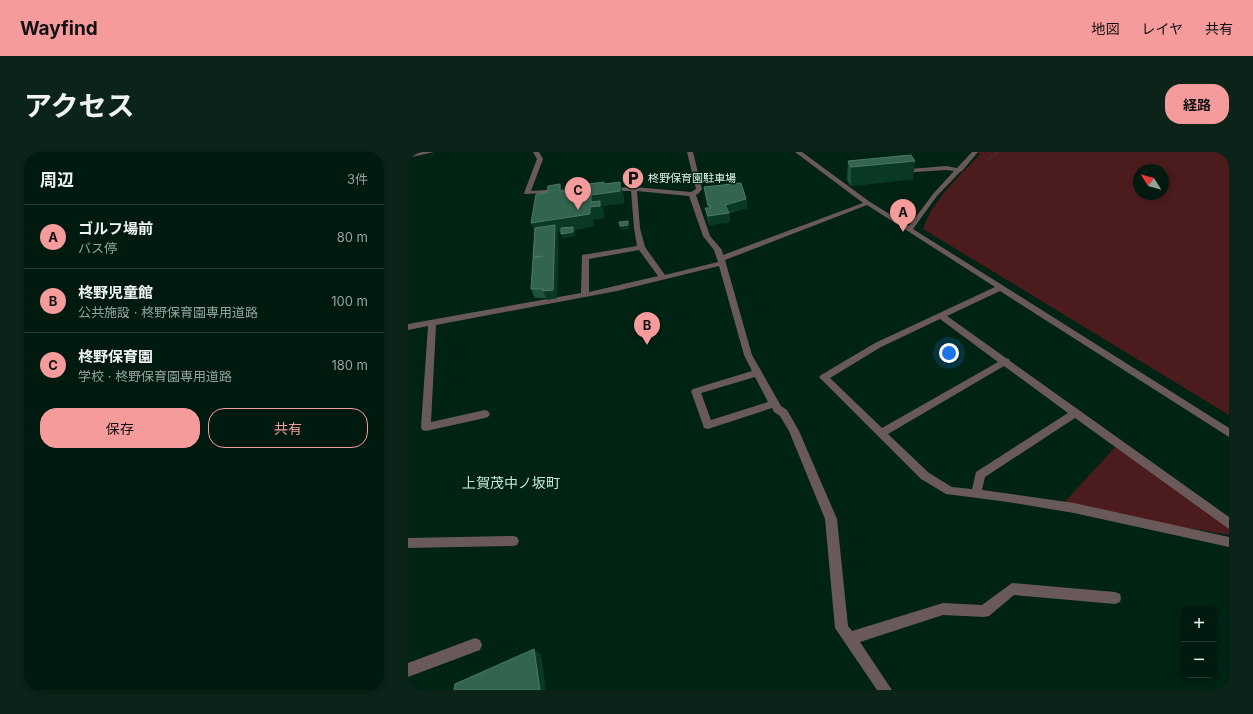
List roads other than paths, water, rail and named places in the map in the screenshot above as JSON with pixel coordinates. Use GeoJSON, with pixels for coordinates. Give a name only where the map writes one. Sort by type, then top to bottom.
{"type":"FeatureCollection","features":[{"type":"Feature","properties":{"kind":"street"},"geometry":{"type":"LineString","coordinates":[[408,156],[431,152]]}},
{"type":"Feature","properties":{"kind":"street"},"geometry":{"type":"LineString","coordinates":[[536,152],[540,159],[527,193],[568,191]]}},
{"type":"Feature","properties":{"kind":"street"},"geometry":{"type":"LineString","coordinates":[[604,189],[634,189],[692,194],[697,192],[699,189],[690,152]]}},
{"type":"Feature","properties":{"kind":"street"},"geometry":{"type":"LineString","coordinates":[[798,152],[868,203],[1229,432]]}},
{"type":"Feature","properties":{"kind":"street"},"geometry":{"type":"LineString","coordinates":[[910,230],[935,195],[960,170],[975,152]]}},
{"type":"Feature","properties":{"kind":"street"},"geometry":{"type":"LineString","coordinates":[[891,172],[946,168],[960,170]]}},
{"type":"Feature","properties":{"kind":"street"},"geometry":{"type":"LineString","coordinates":[[836,180],[848,177]]}},
{"type":"Feature","properties":{"kind":"street"},"geometry":{"type":"LineString","coordinates":[[634,189],[637,228],[641,247],[663,278]]}},
{"type":"Feature","properties":{"kind":"street"},"geometry":{"type":"LineString","coordinates":[[692,194],[707,236],[718,250],[748,355],[777,409],[784,413],[794,431],[831,519],[842,628],[885,690]]}},
{"type":"Feature","properties":{"kind":"street"},"geometry":{"type":"LineString","coordinates":[[408,327],[585,295],[663,278],[720,261],[868,203]]}},
{"type":"Feature","properties":{"kind":"street"},"geometry":{"type":"LineString","coordinates":[[585,295],[585,257],[641,247]]}},
{"type":"Feature","properties":{"kind":"street"},"geometry":{"type":"LineString","coordinates":[[1000,288],[878,344],[824,376],[925,476],[950,491],[1074,508],[1229,542]]}},
{"type":"Feature","properties":{"kind":"street"},"geometry":{"type":"LineString","coordinates":[[940,315],[1006,361],[1075,413],[1229,524]]}},
{"type":"Feature","properties":{"kind":"street"},"geometry":{"type":"LineString","coordinates":[[432,322],[426,427],[485,414]]}},
{"type":"Feature","properties":{"kind":"street"},"geometry":{"type":"LineString","coordinates":[[881,433],[1006,361]]}},
{"type":"Feature","properties":{"kind":"street"},"geometry":{"type":"LineString","coordinates":[[758,373],[696,391],[708,425],[774,404]]}},
{"type":"Feature","properties":{"kind":"street"},"geometry":{"type":"LineString","coordinates":[[976,494],[980,475],[1075,413]]}},
{"type":"Feature","properties":{"kind":"street"},"geometry":{"type":"LineString","coordinates":[[408,543],[513,541]]}},
{"type":"Feature","properties":{"kind":"street"},"geometry":{"type":"LineString","coordinates":[[850,639],[943,609],[984,611],[1012,589],[1115,598]]}},
{"type":"Feature","properties":{"kind":"street"},"geometry":{"type":"LineString","coordinates":[[408,670],[475,645]]}},
{"type":"Feature","properties":{"kind":"place","name":"柊野保育園駐車場"},"geometry":{"type":"Point","coordinates":[633,178]}},
{"type":"Feature","properties":{"kind":"place","name":"柊野保育園"},"geometry":{"type":"Point","coordinates":[578,210]}},
{"type":"Feature","properties":{"kind":"place","name":"ゴルフ場前"},"geometry":{"type":"Point","coordinates":[903,232]}},
{"type":"Feature","properties":{"kind":"place","name":"柊野児童館"},"geometry":{"type":"Point","coordinates":[647,345]}},
{"type":"Feature","properties":{"kind":"district","name":"上賀茂中ノ坂町"},"geometry":{"type":"Point","coordinates":[511,482]}}]}
